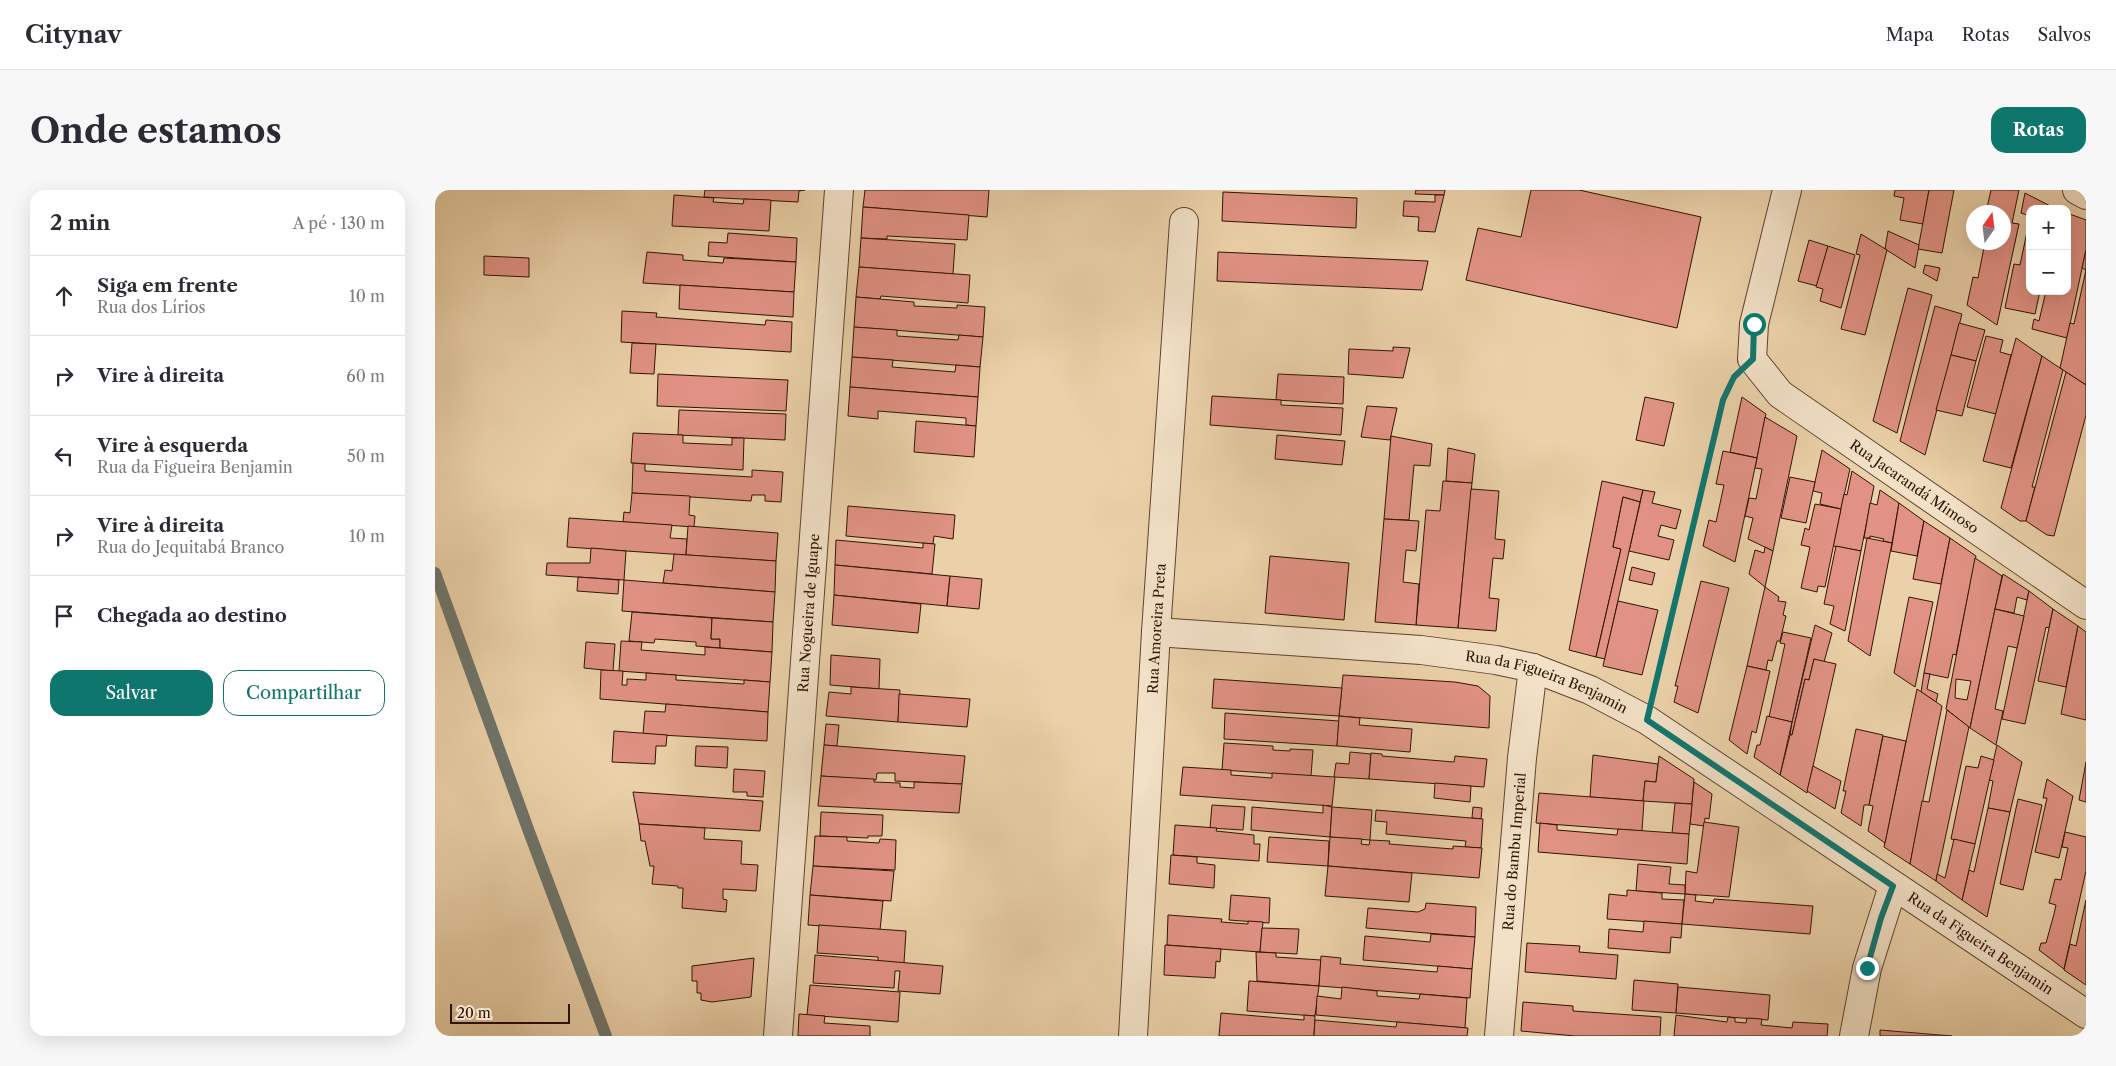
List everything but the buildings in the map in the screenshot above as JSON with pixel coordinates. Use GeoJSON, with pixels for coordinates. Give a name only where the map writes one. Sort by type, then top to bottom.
{"type":"FeatureCollection","features":[{"type":"Feature","properties":{"kind":"street","name":"Rua Nogueira de Iguape"},"geometry":{"type":"LineString","coordinates":[[778,1036],[839,190]]}},
{"type":"Feature","properties":{"kind":"street"},"geometry":{"type":"LineString","coordinates":[[1753,359],[1754,324],[1787,190]]}},
{"type":"Feature","properties":{"kind":"street"},"geometry":{"type":"LineString","coordinates":[[2077,190],[2086,195]]}},
{"type":"Feature","properties":{"kind":"street","name":"Rua Amoreira Preta"},"geometry":{"type":"LineString","coordinates":[[1133,1036],[1156,632],[1183,222]]}},
{"type":"Feature","properties":{"kind":"street","name":"Rua Jacarandá Mimoso"},"geometry":{"type":"LineString","coordinates":[[1753,359],[1780,394],[2086,604]]}},
{"type":"Feature","properties":{"kind":"street","name":"Rua da Figueira Benjamin"},"geometry":{"type":"LineString","coordinates":[[1156,632],[1421,650],[1496,660],[1533,668],[1590,690],[1647,720],[2086,1014]]}},
{"type":"Feature","properties":{"kind":"street","name":"Rua do Bambu Imperial"},"geometry":{"type":"LineString","coordinates":[[1499,1036],[1522,758],[1533,668]]}},
{"type":"Feature","properties":{"kind":"street"},"geometry":{"type":"LineString","coordinates":[[1854,1036],[1867,968],[1881,918],[1893,886]]}},
{"type":"Feature","properties":{"kind":"path"},"geometry":{"type":"LineString","coordinates":[[1647,720],[1723,400],[1734,377],[1753,359]]}},
{"type":"Feature","properties":{"kind":"waterway"},"geometry":{"type":"LineString","coordinates":[[435,573],[606,1036]]}},
{"type":"Feature","properties":{"kind":"route"},"geometry":{"type":"LineString","coordinates":[[1754,324],[1753,359],[1734,377],[1723,400],[1647,720],[1893,886],[1881,918],[1867,968]]}}]}
